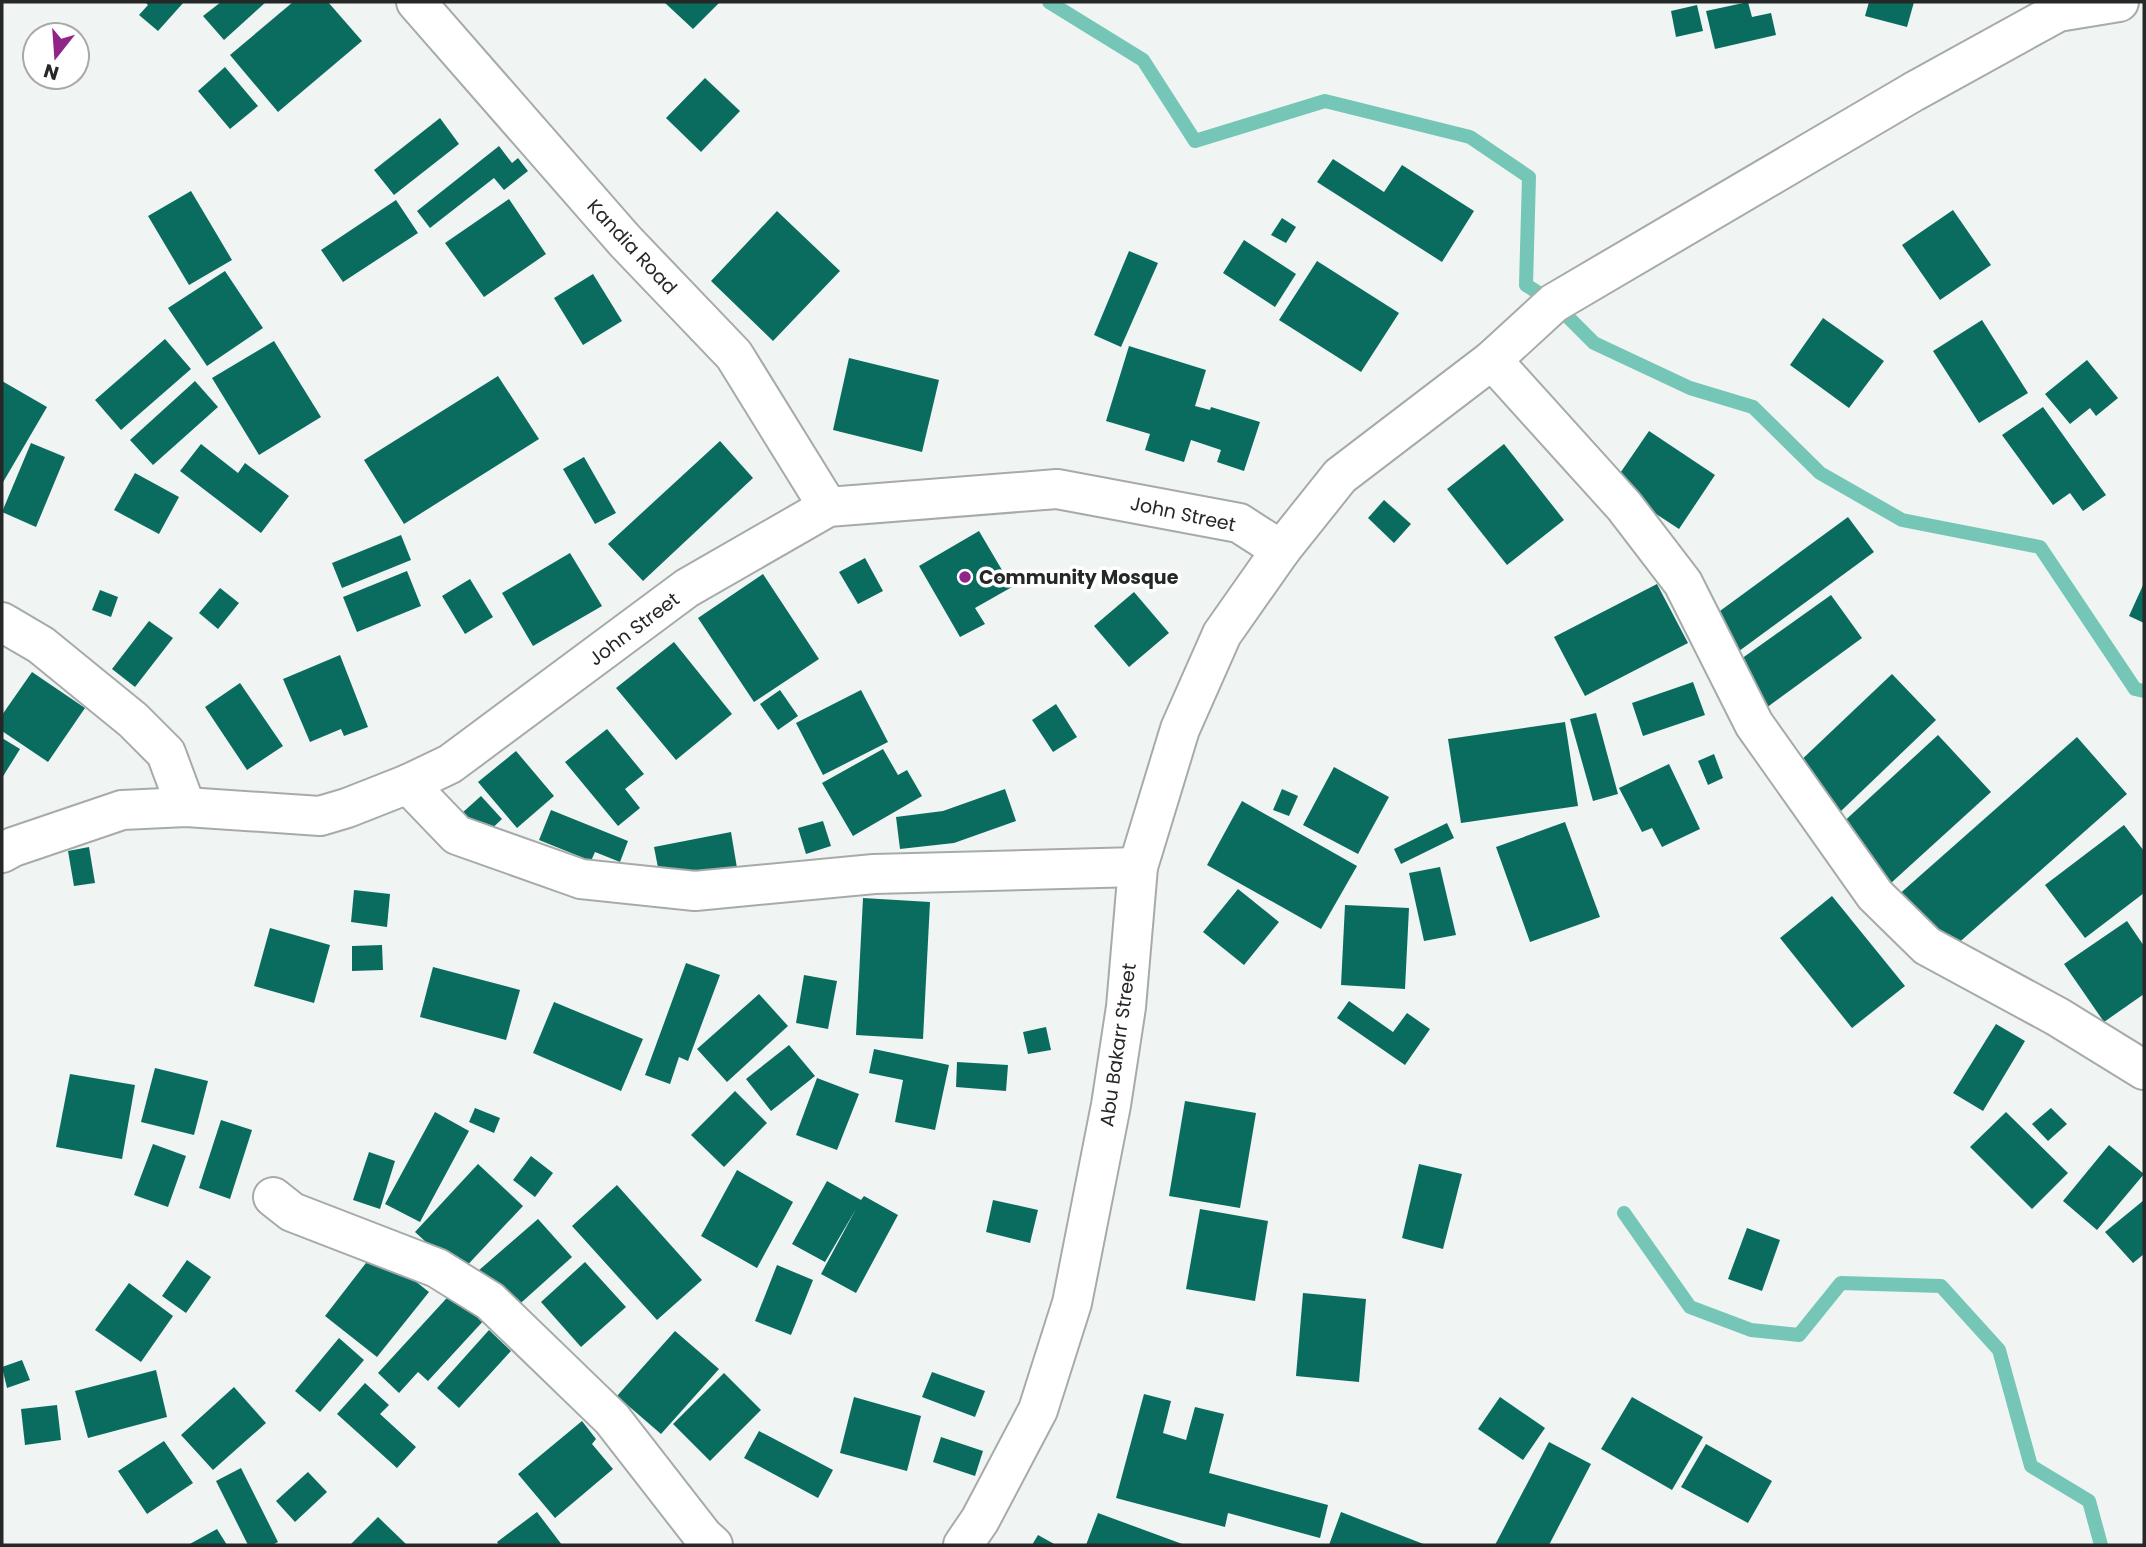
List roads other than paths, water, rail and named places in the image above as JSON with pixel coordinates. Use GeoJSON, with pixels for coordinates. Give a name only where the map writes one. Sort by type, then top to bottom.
{"type":"FeatureCollection","features":[{"type":"Feature","properties":{"kind":"street","name":"Kandia Road"},"geometry":{"type":"LineString","coordinates":[[416,2],[625,241],[734,355],[828,507]]}},
{"type":"Feature","properties":{"kind":"street","name":"Abu Bakarr Street"},"geometry":{"type":"LineString","coordinates":[[963,1545],[981,1520],[1038,1410],[1072,1303],[1126,1007],[1138,867],[1180,729],[1222,634],[1281,550],[1340,476],[1492,360],[1554,303],[2052,7],[2119,2]]}},
{"type":"Feature","properties":{"kind":"street"},"geometry":{"type":"LineString","coordinates":[[1492,360],[1624,506],[1683,583],[1754,724],[1875,895],[1927,946],[2058,1017],[2144,1070]]}},
{"type":"Feature","properties":{"kind":"street","name":"John Street"},"geometry":{"type":"LineString","coordinates":[[2,853],[122,810],[186,807],[320,816],[408,784],[450,764],[687,589],[828,507],[1057,489],[1239,523],[1281,550]]}},
{"type":"Feature","properties":{"kind":"street"},"geometry":{"type":"LineString","coordinates":[[2,622],[41,645],[133,720],[166,753],[186,807]]}},
{"type":"Feature","properties":{"kind":"street"},"geometry":{"type":"LineString","coordinates":[[408,784],[457,835],[581,879],[695,891],[874,874],[1138,867]]}},
{"type":"Feature","properties":{"kind":"street"},"geometry":{"type":"LineString","coordinates":[[273,1197],[292,1212],[437,1268],[490,1301],[612,1419],[703,1536],[713,1545]]}},
{"type":"Feature","properties":{"kind":"waterway"},"geometry":{"type":"LineString","coordinates":[[1049,2],[1143,60],[1195,141],[1325,101],[1470,137],[1529,177],[1526,285],[1554,303],[1594,343],[1690,388],[1753,407],[1820,473],[1902,520],[2040,547],[2135,689],[2144,691]]}},
{"type":"Feature","properties":{"kind":"waterway"},"geometry":{"type":"LineString","coordinates":[[1624,1213],[1690,1307],[1751,1330],[1799,1335],[1841,1283],[1941,1286],[1999,1350],[2031,1466],[2089,1501],[2101,1545]]}},
{"type":"Feature","properties":{"kind":"place","name":"Community Mosque"},"geometry":{"type":"Point","coordinates":[965,577]}}]}
